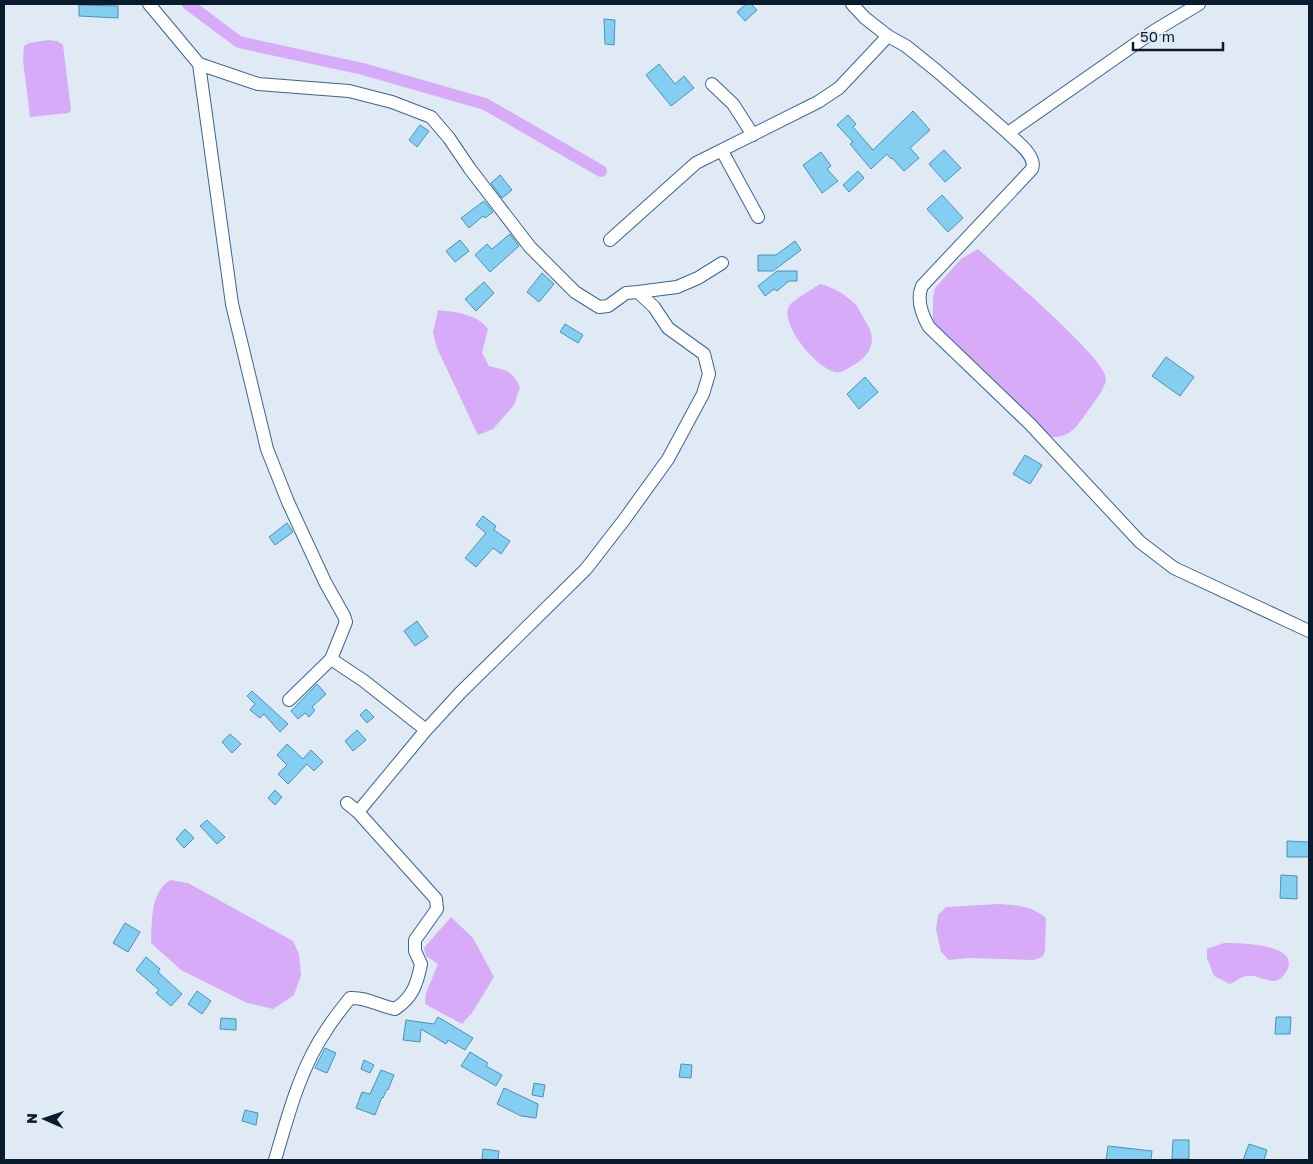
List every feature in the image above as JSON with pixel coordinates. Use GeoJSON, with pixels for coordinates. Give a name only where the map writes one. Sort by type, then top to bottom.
{"type":"FeatureCollection","features":[{"type":"Feature","properties":{"kind":"street"},"geometry":{"type":"LineString","coordinates":[[149,4],[199,64],[258,84],[349,91],[392,102],[431,117],[449,138],[470,169],[530,247],[575,292],[599,307],[608,306],[626,293],[677,287],[698,278],[722,263]]}},
{"type":"Feature","properties":{"kind":"street"},"geometry":{"type":"LineString","coordinates":[[852,4],[888,36],[922,58],[1008,133],[1032,158],[1034,165],[922,286],[919,297],[921,310],[929,327],[1030,424],[1140,542],[1174,568],[1309,631]]}},
{"type":"Feature","properties":{"kind":"street"},"geometry":{"type":"LineString","coordinates":[[1008,133],[1154,31],[1199,4]]}},
{"type":"Feature","properties":{"kind":"street"},"geometry":{"type":"LineString","coordinates":[[610,240],[696,163],[818,102],[840,88],[879,43],[888,36]]}},
{"type":"Feature","properties":{"kind":"street"},"geometry":{"type":"LineString","coordinates":[[199,64],[232,304],[268,449],[288,502],[325,582],[346,622],[331,659],[290,700]]}},
{"type":"Feature","properties":{"kind":"street"},"geometry":{"type":"LineString","coordinates":[[712,84],[734,104],[754,135]]}},
{"type":"Feature","properties":{"kind":"street"},"geometry":{"type":"LineString","coordinates":[[722,151],[758,217]]}},
{"type":"Feature","properties":{"kind":"street"},"geometry":{"type":"LineString","coordinates":[[358,812],[426,730],[460,693],[586,569],[668,460],[702,394],[709,374],[704,354],[668,328],[654,307],[638,292]]}},
{"type":"Feature","properties":{"kind":"street"},"geometry":{"type":"LineString","coordinates":[[331,659],[364,681],[426,730]]}},
{"type":"Feature","properties":{"kind":"street"},"geometry":{"type":"LineString","coordinates":[[275,1160],[284,1124],[308,1061],[326,1030],[350,998],[361,998],[394,1010],[407,1002],[416,984],[421,964],[413,946],[415,940],[437,909],[436,898],[358,812],[347,803]]}},
{"type":"Feature","properties":{"kind":"shaded area"},"geometry":{"type":"Polygon","coordinates":[[[48,40],[57,41],[63,45],[71,110],[69,113],[30,117],[23,60],[24,46],[29,43],[48,40]]]}},
{"type":"Feature","properties":{"kind":"shaded area"},"geometry":{"type":"Polygon","coordinates":[[[978,249],[1071,334],[1102,368],[1106,379],[1103,388],[1079,423],[1067,434],[1048,437],[938,335],[933,321],[935,288],[961,259],[978,249]]]}},
{"type":"Feature","properties":{"kind":"shaded area"},"geometry":{"type":"Polygon","coordinates":[[[820,284],[838,291],[854,303],[870,329],[872,336],[872,342],[867,354],[842,372],[829,370],[811,356],[795,335],[787,314],[791,304],[820,284]]]}},
{"type":"Feature","properties":{"kind":"shaded area"},"geometry":{"type":"Polygon","coordinates":[[[438,310],[466,315],[483,324],[488,329],[482,353],[489,366],[511,374],[520,387],[514,405],[493,429],[478,435],[437,348],[433,333],[438,310]]]}},
{"type":"Feature","properties":{"kind":"shaded area"},"geometry":{"type":"Polygon","coordinates":[[[170,880],[188,883],[293,941],[299,954],[301,975],[294,995],[273,1009],[247,1003],[181,970],[151,943],[155,900],[163,886],[170,880]]]}},
{"type":"Feature","properties":{"kind":"shaded area"},"geometry":{"type":"Polygon","coordinates":[[[999,904],[1029,909],[1046,918],[1045,952],[1042,957],[1034,960],[968,958],[949,960],[941,952],[936,929],[938,915],[946,907],[999,904]]]}},
{"type":"Feature","properties":{"kind":"shaded area"},"geometry":{"type":"Polygon","coordinates":[[[451,917],[473,938],[494,977],[472,1013],[462,1024],[425,1004],[426,993],[438,964],[426,956],[424,948],[451,917]]]}},
{"type":"Feature","properties":{"kind":"shaded area"},"geometry":{"type":"Polygon","coordinates":[[[1224,943],[1252,944],[1275,949],[1284,954],[1288,960],[1288,968],[1283,977],[1275,981],[1248,976],[1230,984],[1214,976],[1207,958],[1207,949],[1224,943]]]}},
{"type":"Feature","properties":{"kind":"building"},"geometry":{"type":"Polygon","coordinates":[[[746,4],[751,4],[757,10],[745,21],[737,12],[746,4]]]}},
{"type":"Feature","properties":{"kind":"building"},"geometry":{"type":"Polygon","coordinates":[[[79,5],[118,6],[118,18],[79,16],[79,5]]]}},
{"type":"Feature","properties":{"kind":"building"},"geometry":{"type":"Polygon","coordinates":[[[604,19],[615,20],[614,45],[605,44],[604,19]]]}},
{"type":"Feature","properties":{"kind":"building"},"geometry":{"type":"Polygon","coordinates":[[[659,64],[675,84],[684,76],[694,88],[671,106],[646,75],[659,64]]]}},
{"type":"Feature","properties":{"kind":"building"},"geometry":{"type":"Polygon","coordinates":[[[913,111],[930,130],[910,148],[919,158],[904,171],[887,154],[871,169],[850,144],[853,142],[837,125],[848,115],[856,124],[853,127],[873,150],[913,111]]]}},
{"type":"Feature","properties":{"kind":"building"},"geometry":{"type":"Polygon","coordinates":[[[420,125],[429,131],[417,147],[409,140],[420,125]]]}},
{"type":"Feature","properties":{"kind":"building"},"geometry":{"type":"Polygon","coordinates":[[[944,150],[961,168],[945,182],[929,164],[944,150]]]}},
{"type":"Feature","properties":{"kind":"building"},"geometry":{"type":"Polygon","coordinates":[[[821,152],[831,166],[827,169],[838,181],[822,193],[803,165],[821,152]]]}},
{"type":"Feature","properties":{"kind":"building"},"geometry":{"type":"Polygon","coordinates":[[[858,171],[864,178],[849,192],[843,185],[858,171]]]}},
{"type":"Feature","properties":{"kind":"building"},"geometry":{"type":"Polygon","coordinates":[[[500,175],[512,190],[502,198],[491,183],[500,175]]]}},
{"type":"Feature","properties":{"kind":"building"},"geometry":{"type":"Polygon","coordinates":[[[942,195],[963,218],[948,232],[927,209],[942,195]]]}},
{"type":"Feature","properties":{"kind":"building"},"geometry":{"type":"Polygon","coordinates":[[[484,201],[493,212],[485,218],[483,216],[469,228],[461,218],[484,201]]]}},
{"type":"Feature","properties":{"kind":"building"},"geometry":{"type":"Polygon","coordinates":[[[510,234],[519,246],[490,272],[475,255],[487,244],[492,249],[510,234]]]}},
{"type":"Feature","properties":{"kind":"building"},"geometry":{"type":"Polygon","coordinates":[[[460,240],[469,251],[455,262],[446,251],[460,240]]]}},
{"type":"Feature","properties":{"kind":"building"},"geometry":{"type":"Polygon","coordinates":[[[795,241],[801,250],[773,271],[758,271],[758,255],[776,255],[795,241]]]}},
{"type":"Feature","properties":{"kind":"building"},"geometry":{"type":"Polygon","coordinates":[[[777,271],[797,271],[797,281],[789,281],[777,291],[774,289],[765,296],[758,286],[777,271]]]}},
{"type":"Feature","properties":{"kind":"building"},"geometry":{"type":"Polygon","coordinates":[[[542,273],[554,284],[539,302],[527,292],[542,273]]]}},
{"type":"Feature","properties":{"kind":"building"},"geometry":{"type":"Polygon","coordinates":[[[484,282],[494,293],[476,311],[465,299],[484,282]]]}},
{"type":"Feature","properties":{"kind":"building"},"geometry":{"type":"Polygon","coordinates":[[[565,324],[583,335],[578,343],[560,332],[565,324]]]}},
{"type":"Feature","properties":{"kind":"building"},"geometry":{"type":"Polygon","coordinates":[[[1166,357],[1194,377],[1180,396],[1152,376],[1166,357]]]}},
{"type":"Feature","properties":{"kind":"building"},"geometry":{"type":"Polygon","coordinates":[[[865,377],[878,392],[859,409],[847,394],[865,377]]]}},
{"type":"Feature","properties":{"kind":"building"},"geometry":{"type":"Polygon","coordinates":[[[1025,455],[1042,465],[1030,484],[1013,474],[1025,455]]]}},
{"type":"Feature","properties":{"kind":"building"},"geometry":{"type":"Polygon","coordinates":[[[483,516],[496,526],[494,530],[510,541],[501,554],[493,548],[476,567],[465,558],[486,533],[476,525],[483,516]]]}},
{"type":"Feature","properties":{"kind":"building"},"geometry":{"type":"Polygon","coordinates":[[[287,523],[293,532],[275,545],[269,537],[287,523]]]}},
{"type":"Feature","properties":{"kind":"building"},"geometry":{"type":"Polygon","coordinates":[[[417,621],[428,637],[415,646],[404,631],[417,621]]]}},
{"type":"Feature","properties":{"kind":"building"},"geometry":{"type":"Polygon","coordinates":[[[317,684],[326,694],[312,707],[315,710],[309,717],[305,713],[298,719],[291,711],[317,684]]]}},
{"type":"Feature","properties":{"kind":"building"},"geometry":{"type":"Polygon","coordinates":[[[252,691],[288,724],[280,732],[264,714],[260,718],[250,710],[255,704],[247,696],[252,691]]]}},
{"type":"Feature","properties":{"kind":"building"},"geometry":{"type":"Polygon","coordinates":[[[366,709],[374,717],[367,723],[360,715],[366,709]]]}},
{"type":"Feature","properties":{"kind":"building"},"geometry":{"type":"Polygon","coordinates":[[[357,730],[366,740],[353,751],[345,741],[357,730]]]}},
{"type":"Feature","properties":{"kind":"building"},"geometry":{"type":"Polygon","coordinates":[[[230,734],[241,744],[232,753],[222,742],[230,734]]]}},
{"type":"Feature","properties":{"kind":"building"},"geometry":{"type":"Polygon","coordinates":[[[287,744],[303,759],[311,750],[323,762],[314,771],[307,764],[288,784],[278,774],[287,765],[277,755],[287,744]]]}},
{"type":"Feature","properties":{"kind":"building"},"geometry":{"type":"Polygon","coordinates":[[[275,790],[282,797],[275,805],[268,798],[275,790]]]}},
{"type":"Feature","properties":{"kind":"building"},"geometry":{"type":"Polygon","coordinates":[[[207,820],[225,837],[217,844],[200,826],[207,820]]]}},
{"type":"Feature","properties":{"kind":"building"},"geometry":{"type":"Polygon","coordinates":[[[185,829],[194,838],[184,848],[176,839],[185,829]]]}},
{"type":"Feature","properties":{"kind":"building"},"geometry":{"type":"Polygon","coordinates":[[[1287,841],[1309,842],[1309,857],[1287,857],[1287,841]]]}},
{"type":"Feature","properties":{"kind":"building"},"geometry":{"type":"Polygon","coordinates":[[[1281,875],[1297,876],[1297,899],[1280,898],[1281,875]]]}},
{"type":"Feature","properties":{"kind":"building"},"geometry":{"type":"Polygon","coordinates":[[[125,923],[140,932],[128,952],[113,943],[125,923]]]}},
{"type":"Feature","properties":{"kind":"building"},"geometry":{"type":"Polygon","coordinates":[[[146,957],[160,969],[158,972],[182,994],[171,1006],[156,993],[159,990],[136,970],[146,957]]]}},
{"type":"Feature","properties":{"kind":"building"},"geometry":{"type":"Polygon","coordinates":[[[197,991],[211,1001],[202,1014],[188,1004],[197,991]]]}},
{"type":"Feature","properties":{"kind":"building"},"geometry":{"type":"Polygon","coordinates":[[[438,1017],[473,1038],[465,1050],[448,1040],[446,1044],[421,1029],[420,1042],[403,1040],[406,1020],[434,1024],[438,1017]]]}},
{"type":"Feature","properties":{"kind":"building"},"geometry":{"type":"Polygon","coordinates":[[[1276,1017],[1291,1017],[1290,1034],[1275,1034],[1276,1017]]]}},
{"type":"Feature","properties":{"kind":"building"},"geometry":{"type":"Polygon","coordinates":[[[221,1018],[236,1019],[236,1030],[220,1029],[221,1018]]]}},
{"type":"Feature","properties":{"kind":"building"},"geometry":{"type":"Polygon","coordinates":[[[325,1048],[336,1053],[327,1073],[315,1068],[325,1048]]]}},
{"type":"Feature","properties":{"kind":"building"},"geometry":{"type":"Polygon","coordinates":[[[470,1052],[488,1063],[486,1066],[502,1075],[496,1086],[461,1066],[470,1052]]]}},
{"type":"Feature","properties":{"kind":"building"},"geometry":{"type":"Polygon","coordinates":[[[364,1060],[374,1065],[370,1073],[361,1069],[364,1060]]]}},
{"type":"Feature","properties":{"kind":"building"},"geometry":{"type":"Polygon","coordinates":[[[681,1064],[692,1065],[691,1078],[679,1077],[681,1064]]]}},
{"type":"Feature","properties":{"kind":"building"},"geometry":{"type":"Polygon","coordinates":[[[381,1070],[394,1075],[375,1115],[356,1108],[362,1092],[370,1094],[381,1070]]]}},
{"type":"Feature","properties":{"kind":"building"},"geometry":{"type":"Polygon","coordinates":[[[534,1083],[545,1085],[543,1097],[532,1095],[534,1083]]]}},
{"type":"Feature","properties":{"kind":"building"},"geometry":{"type":"Polygon","coordinates":[[[504,1088],[538,1104],[536,1118],[521,1116],[497,1104],[504,1088]]]}},
{"type":"Feature","properties":{"kind":"building"},"geometry":{"type":"Polygon","coordinates":[[[245,1110],[258,1113],[256,1125],[242,1121],[245,1110]]]}},
{"type":"Feature","properties":{"kind":"building"},"geometry":{"type":"Polygon","coordinates":[[[1173,1140],[1189,1140],[1189,1159],[1172,1159],[1173,1140]]]}},
{"type":"Feature","properties":{"kind":"building"},"geometry":{"type":"Polygon","coordinates":[[[1249,1144],[1267,1150],[1264,1160],[1243,1160],[1249,1144]]]}},
{"type":"Feature","properties":{"kind":"building"},"geometry":{"type":"Polygon","coordinates":[[[1108,1146],[1152,1151],[1151,1160],[1106,1160],[1108,1146]]]}},
{"type":"Feature","properties":{"kind":"building"},"geometry":{"type":"Polygon","coordinates":[[[483,1149],[499,1151],[498,1160],[482,1159],[483,1149]]]}},
{"type":"Feature","properties":{"kind":"waterway"},"geometry":{"type":"LineString","coordinates":[[188,4],[239,42],[363,69],[485,104],[601,171]]}}]}
